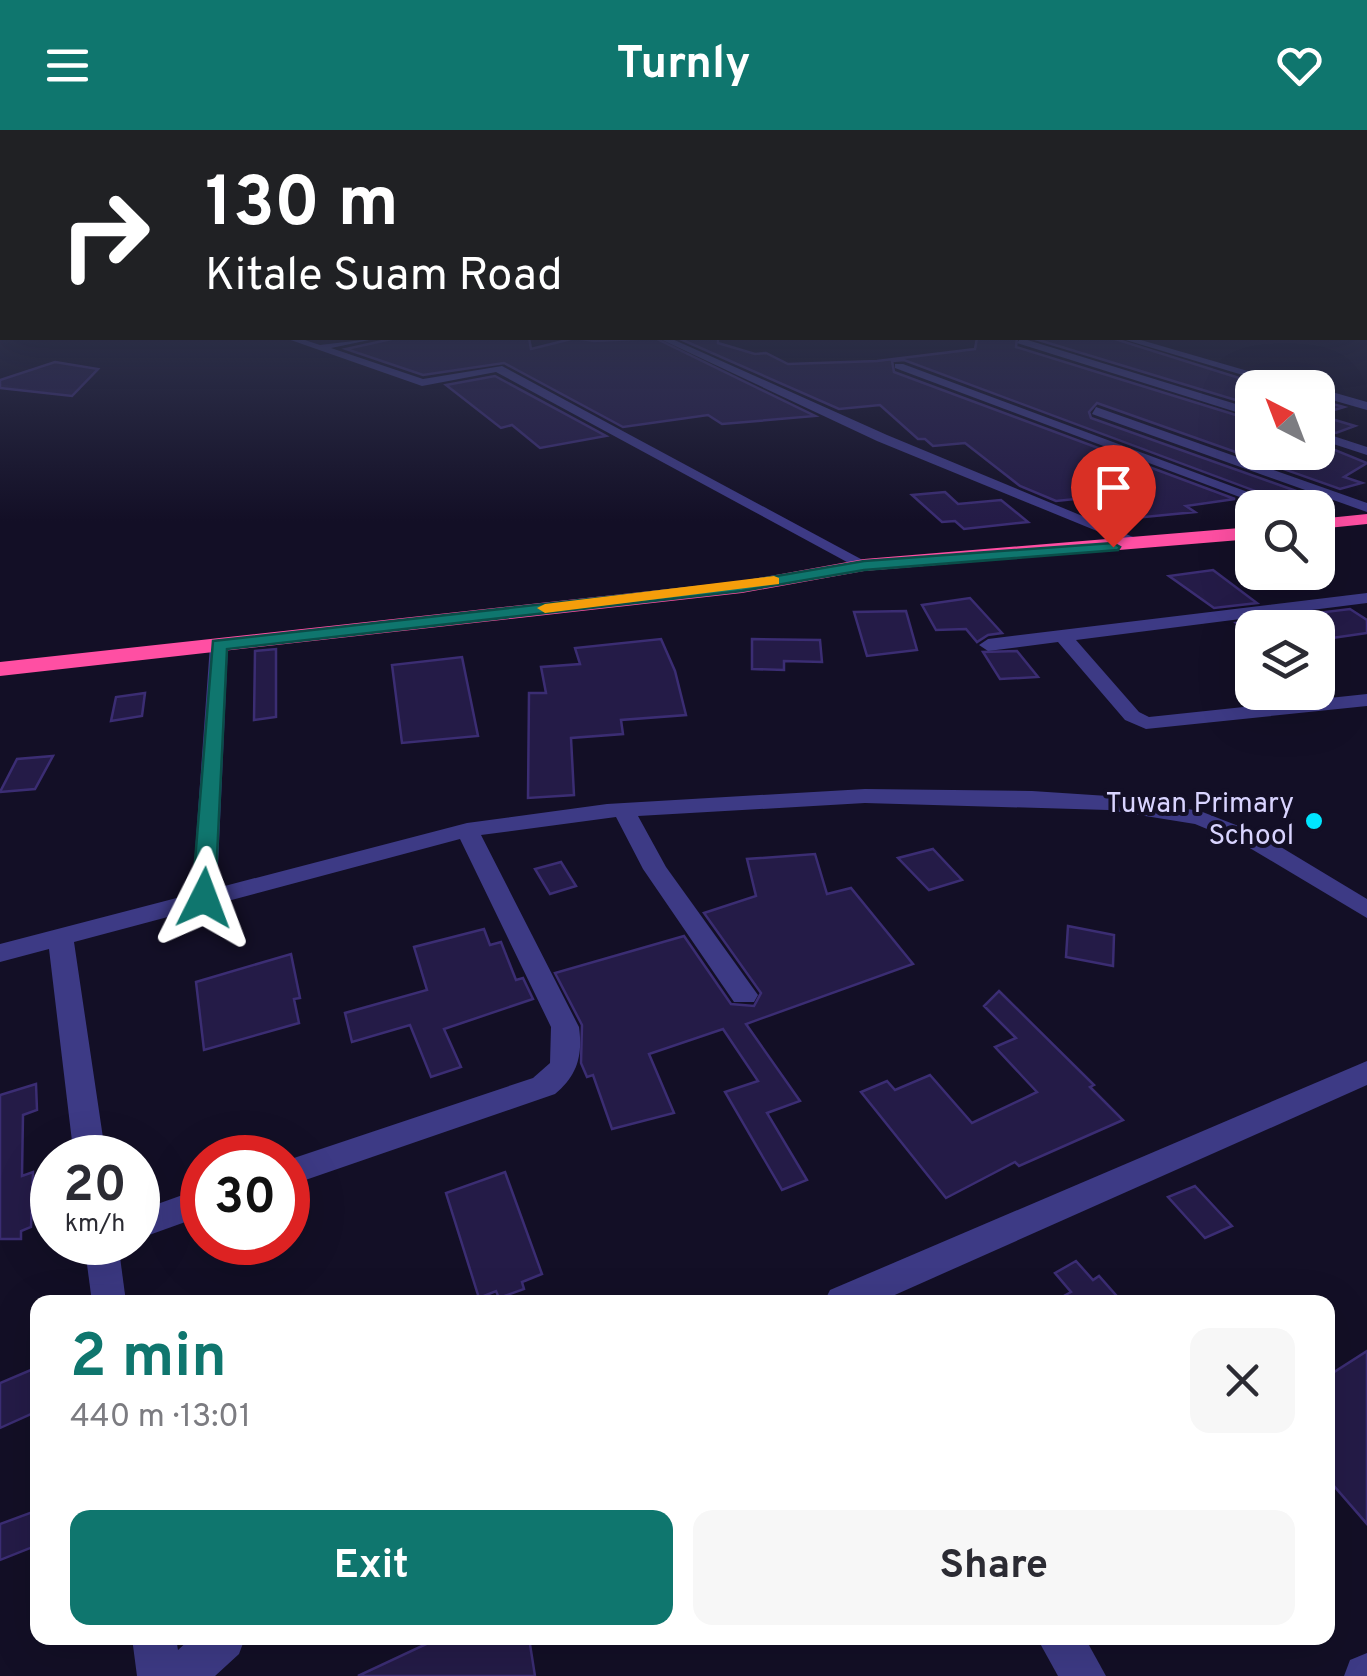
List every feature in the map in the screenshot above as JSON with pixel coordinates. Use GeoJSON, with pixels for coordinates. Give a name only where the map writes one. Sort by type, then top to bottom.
{"type":"FeatureCollection","features":[{"type":"Feature","properties":{"kind":"highway"},"geometry":{"type":"LineString","coordinates":[[1335,521],[1366,518]]}},
{"type":"Feature","properties":{"kind":"highway"},"geometry":{"type":"LineString","coordinates":[[0,669],[742,587],[864,565],[1235,534]]}},
{"type":"Feature","properties":{"kind":"street"},"geometry":{"type":"LineString","coordinates":[[408,377],[425,383],[453,377]]}},
{"type":"Feature","properties":{"kind":"street"},"geometry":{"type":"LineString","coordinates":[[515,377],[864,565]]}},
{"type":"Feature","properties":{"kind":"street"},"geometry":{"type":"LineString","coordinates":[[749,377],[882,438],[1142,544]]}},
{"type":"Feature","properties":{"kind":"street"},"geometry":{"type":"LineString","coordinates":[[930,377],[1237,490]]}},
{"type":"Feature","properties":{"kind":"street"},"geometry":{"type":"LineString","coordinates":[[1136,377],[1235,409]]}},
{"type":"Feature","properties":{"kind":"street"},"geometry":{"type":"LineString","coordinates":[[1335,397],[1367,406]]}},
{"type":"Feature","properties":{"kind":"street"},"geometry":{"type":"LineString","coordinates":[[1096,411],[1235,461]]}},
{"type":"Feature","properties":{"kind":"street"},"geometry":{"type":"LineString","coordinates":[[1335,440],[1364,448]]}},
{"type":"Feature","properties":{"kind":"street"},"geometry":{"type":"LineString","coordinates":[[1201,476],[1235,470]]}},
{"type":"Feature","properties":{"kind":"street"},"geometry":{"type":"LineString","coordinates":[[1258,470],[1366,518]]}},
{"type":"Feature","properties":{"kind":"street"},"geometry":{"type":"LineString","coordinates":[[988,645],[1367,598]]}},
{"type":"Feature","properties":{"kind":"street"},"geometry":{"type":"LineString","coordinates":[[1063,636],[1132,716],[1146,723],[1367,700]]}},
{"type":"Feature","properties":{"kind":"street"},"geometry":{"type":"LineString","coordinates":[[204,898],[218,645]]}},
{"type":"Feature","properties":{"kind":"street"},"geometry":{"type":"LineString","coordinates":[[0,953],[467,830],[624,810],[865,796],[1032,798],[1153,809],[1200,818],[1251,838],[1367,910]]}},
{"type":"Feature","properties":{"kind":"street"},"geometry":{"type":"LineString","coordinates":[[624,810],[656,869],[744,995]]}},
{"type":"Feature","properties":{"kind":"street"},"geometry":{"type":"LineString","coordinates":[[310,1166],[544,1086],[562,1073],[568,1052],[564,1027],[467,830]]}},
{"type":"Feature","properties":{"kind":"street"},"geometry":{"type":"LineString","coordinates":[[60,936],[87,1135]]}},
{"type":"Feature","properties":{"kind":"street"},"geometry":{"type":"LineString","coordinates":[[860,1295],[1367,1072]]}},
{"type":"Feature","properties":{"kind":"street"},"geometry":{"type":"LineString","coordinates":[[104,1265],[108,1295]]}},
{"type":"Feature","properties":{"kind":"street"},"geometry":{"type":"LineString","coordinates":[[155,1645],[159,1676]]}},
{"type":"Feature","properties":{"kind":"street"},"geometry":{"type":"LineString","coordinates":[[183,1676],[216,1645]]}},
{"type":"Feature","properties":{"kind":"street"},"geometry":{"type":"LineString","coordinates":[[1064,1645],[1084,1676]]}},
{"type":"Feature","properties":{"kind":"building"},"geometry":{"type":"Polygon","coordinates":[[[90,377],[72,396],[0,388],[0,380],[90,377]]]}},
{"type":"Feature","properties":{"kind":"building"},"geometry":{"type":"Polygon","coordinates":[[[497,377],[606,436],[540,448],[512,425],[501,428],[446,385],[497,377]]]}},
{"type":"Feature","properties":{"kind":"building"},"geometry":{"type":"Polygon","coordinates":[[[530,377],[735,377],[815,416],[722,424],[708,415],[623,427],[530,377]]]}},
{"type":"Feature","properties":{"kind":"building"},"geometry":{"type":"Polygon","coordinates":[[[767,377],[908,377],[1235,499],[1186,506],[1195,512],[1124,519],[1095,497],[1056,501],[1020,486],[965,443],[933,446],[918,439],[880,405],[839,409],[767,377]]]}},
{"type":"Feature","properties":{"kind":"building"},"geometry":{"type":"Polygon","coordinates":[[[950,377],[1113,377],[1235,415],[1235,452],[1097,403],[1089,412],[1091,418],[1293,490],[1252,490],[950,377]]]}},
{"type":"Feature","properties":{"kind":"building"},"geometry":{"type":"Polygon","coordinates":[[[1161,377],[1235,377],[1235,400],[1161,377]]]}},
{"type":"Feature","properties":{"kind":"building"},"geometry":{"type":"Polygon","coordinates":[[[1335,420],[1355,426],[1336,433],[1335,420]]]}},
{"type":"Feature","properties":{"kind":"building"},"geometry":{"type":"Polygon","coordinates":[[[1335,450],[1367,463],[1344,477],[1362,483],[1340,489],[1286,470],[1335,470],[1335,450]]]}},
{"type":"Feature","properties":{"kind":"building"},"geometry":{"type":"Polygon","coordinates":[[[945,492],[958,504],[1001,500],[1028,522],[964,529],[955,521],[942,522],[912,495],[945,492]]]}},
{"type":"Feature","properties":{"kind":"building"},"geometry":{"type":"Polygon","coordinates":[[[1213,570],[1257,603],[1214,608],[1169,576],[1213,570]]]}},
{"type":"Feature","properties":{"kind":"building"},"geometry":{"type":"Polygon","coordinates":[[[970,598],[1002,633],[977,642],[966,629],[936,630],[922,605],[970,598]]]}},
{"type":"Feature","properties":{"kind":"building"},"geometry":{"type":"Polygon","coordinates":[[[1350,609],[1367,620],[1367,633],[1335,638],[1335,611],[1350,609]]]}},
{"type":"Feature","properties":{"kind":"building"},"geometry":{"type":"Polygon","coordinates":[[[906,611],[917,650],[867,656],[854,612],[906,611]]]}},
{"type":"Feature","properties":{"kind":"building"},"geometry":{"type":"Polygon","coordinates":[[[661,639],[675,671],[686,715],[621,720],[623,734],[571,738],[574,795],[528,798],[529,693],[546,693],[541,667],[580,664],[575,648],[661,639]]]}},
{"type":"Feature","properties":{"kind":"building"},"geometry":{"type":"Polygon","coordinates":[[[752,639],[820,640],[822,662],[784,661],[784,670],[752,669],[752,639]]]}},
{"type":"Feature","properties":{"kind":"building"},"geometry":{"type":"Polygon","coordinates":[[[276,649],[276,717],[254,720],[255,651],[276,649]]]}},
{"type":"Feature","properties":{"kind":"building"},"geometry":{"type":"Polygon","coordinates":[[[1017,651],[1038,677],[1000,679],[983,652],[1017,651]]]}},
{"type":"Feature","properties":{"kind":"building"},"geometry":{"type":"Polygon","coordinates":[[[462,657],[478,736],[402,743],[392,665],[462,657]]]}},
{"type":"Feature","properties":{"kind":"building"},"geometry":{"type":"Polygon","coordinates":[[[145,693],[142,716],[111,721],[116,697],[145,693]]]}},
{"type":"Feature","properties":{"kind":"building"},"geometry":{"type":"Polygon","coordinates":[[[53,756],[35,789],[0,792],[17,759],[53,756]]]}},
{"type":"Feature","properties":{"kind":"building"},"geometry":{"type":"Polygon","coordinates":[[[933,849],[962,880],[929,890],[898,858],[933,849]]]}},
{"type":"Feature","properties":{"kind":"building"},"geometry":{"type":"Polygon","coordinates":[[[815,854],[827,894],[851,888],[913,964],[746,1024],[800,1101],[767,1113],[807,1180],[782,1190],[725,1092],[758,1081],[723,1029],[649,1054],[674,1113],[612,1129],[593,1075],[587,1077],[581,1063],[582,1025],[555,973],[684,936],[731,1004],[754,1006],[761,993],[704,913],[756,896],[747,859],[815,854]]]}},
{"type":"Feature","properties":{"kind":"building"},"geometry":{"type":"Polygon","coordinates":[[[561,862],[576,886],[550,894],[535,869],[561,862]]]}},
{"type":"Feature","properties":{"kind":"building"},"geometry":{"type":"Polygon","coordinates":[[[1068,926],[1114,935],[1113,966],[1066,957],[1068,926]]]}},
{"type":"Feature","properties":{"kind":"building"},"geometry":{"type":"Polygon","coordinates":[[[484,929],[490,945],[501,942],[516,980],[523,978],[533,999],[444,1029],[461,1067],[431,1077],[410,1025],[352,1042],[345,1013],[427,990],[414,947],[484,929]]]}},
{"type":"Feature","properties":{"kind":"building"},"geometry":{"type":"Polygon","coordinates":[[[291,954],[300,998],[294,999],[299,1023],[204,1050],[196,982],[291,954]]]}},
{"type":"Feature","properties":{"kind":"building"},"geometry":{"type":"Polygon","coordinates":[[[999,991],[1094,1085],[1090,1087],[1123,1120],[1019,1166],[1015,1162],[946,1198],[861,1092],[887,1081],[895,1090],[930,1075],[972,1123],[1037,1092],[995,1047],[1016,1038],[984,1006],[999,991]]]}},
{"type":"Feature","properties":{"kind":"building"},"geometry":{"type":"Polygon","coordinates":[[[36,1084],[37,1110],[23,1115],[22,1176],[30,1173],[30,1227],[21,1231],[21,1239],[0,1239],[0,1095],[36,1084]]]}},
{"type":"Feature","properties":{"kind":"building"},"geometry":{"type":"Polygon","coordinates":[[[505,1172],[542,1274],[522,1282],[524,1289],[507,1295],[498,1295],[496,1291],[478,1295],[446,1193],[505,1172]]]}},
{"type":"Feature","properties":{"kind":"building"},"geometry":{"type":"Polygon","coordinates":[[[1195,1186],[1232,1226],[1205,1238],[1168,1197],[1195,1186]]]}},
{"type":"Feature","properties":{"kind":"building"},"geometry":{"type":"Polygon","coordinates":[[[1076,1261],[1093,1280],[1099,1276],[1116,1295],[1066,1295],[1071,1292],[1055,1273],[1076,1261]]]}},
{"type":"Feature","properties":{"kind":"building"},"geometry":{"type":"Polygon","coordinates":[[[1367,1351],[1367,1524],[1335,1487],[1335,1372],[1367,1351]]]}},
{"type":"Feature","properties":{"kind":"building"},"geometry":{"type":"Polygon","coordinates":[[[30,1370],[30,1415],[0,1428],[0,1383],[30,1370]]]}},
{"type":"Feature","properties":{"kind":"building"},"geometry":{"type":"Polygon","coordinates":[[[30,1513],[30,1548],[0,1560],[0,1524],[30,1513]]]}},
{"type":"Feature","properties":{"kind":"building"},"geometry":{"type":"Polygon","coordinates":[[[424,1645],[530,1645],[535,1676],[358,1676],[424,1645]]]}},
{"type":"Feature","properties":{"kind":"slow traffic"},"geometry":{"type":"LineString","coordinates":[[545,608],[774,581]]}},
{"type":"Feature","properties":{"kind":"place","name":"Tuwan Primary School"},"geometry":{"type":"Point","coordinates":[1314,821]}},
{"type":"Feature","properties":{"kind":"route"},"geometry":{"type":"LineString","coordinates":[[204,898],[218,645],[742,587],[864,565],[1113,547]]}}]}
